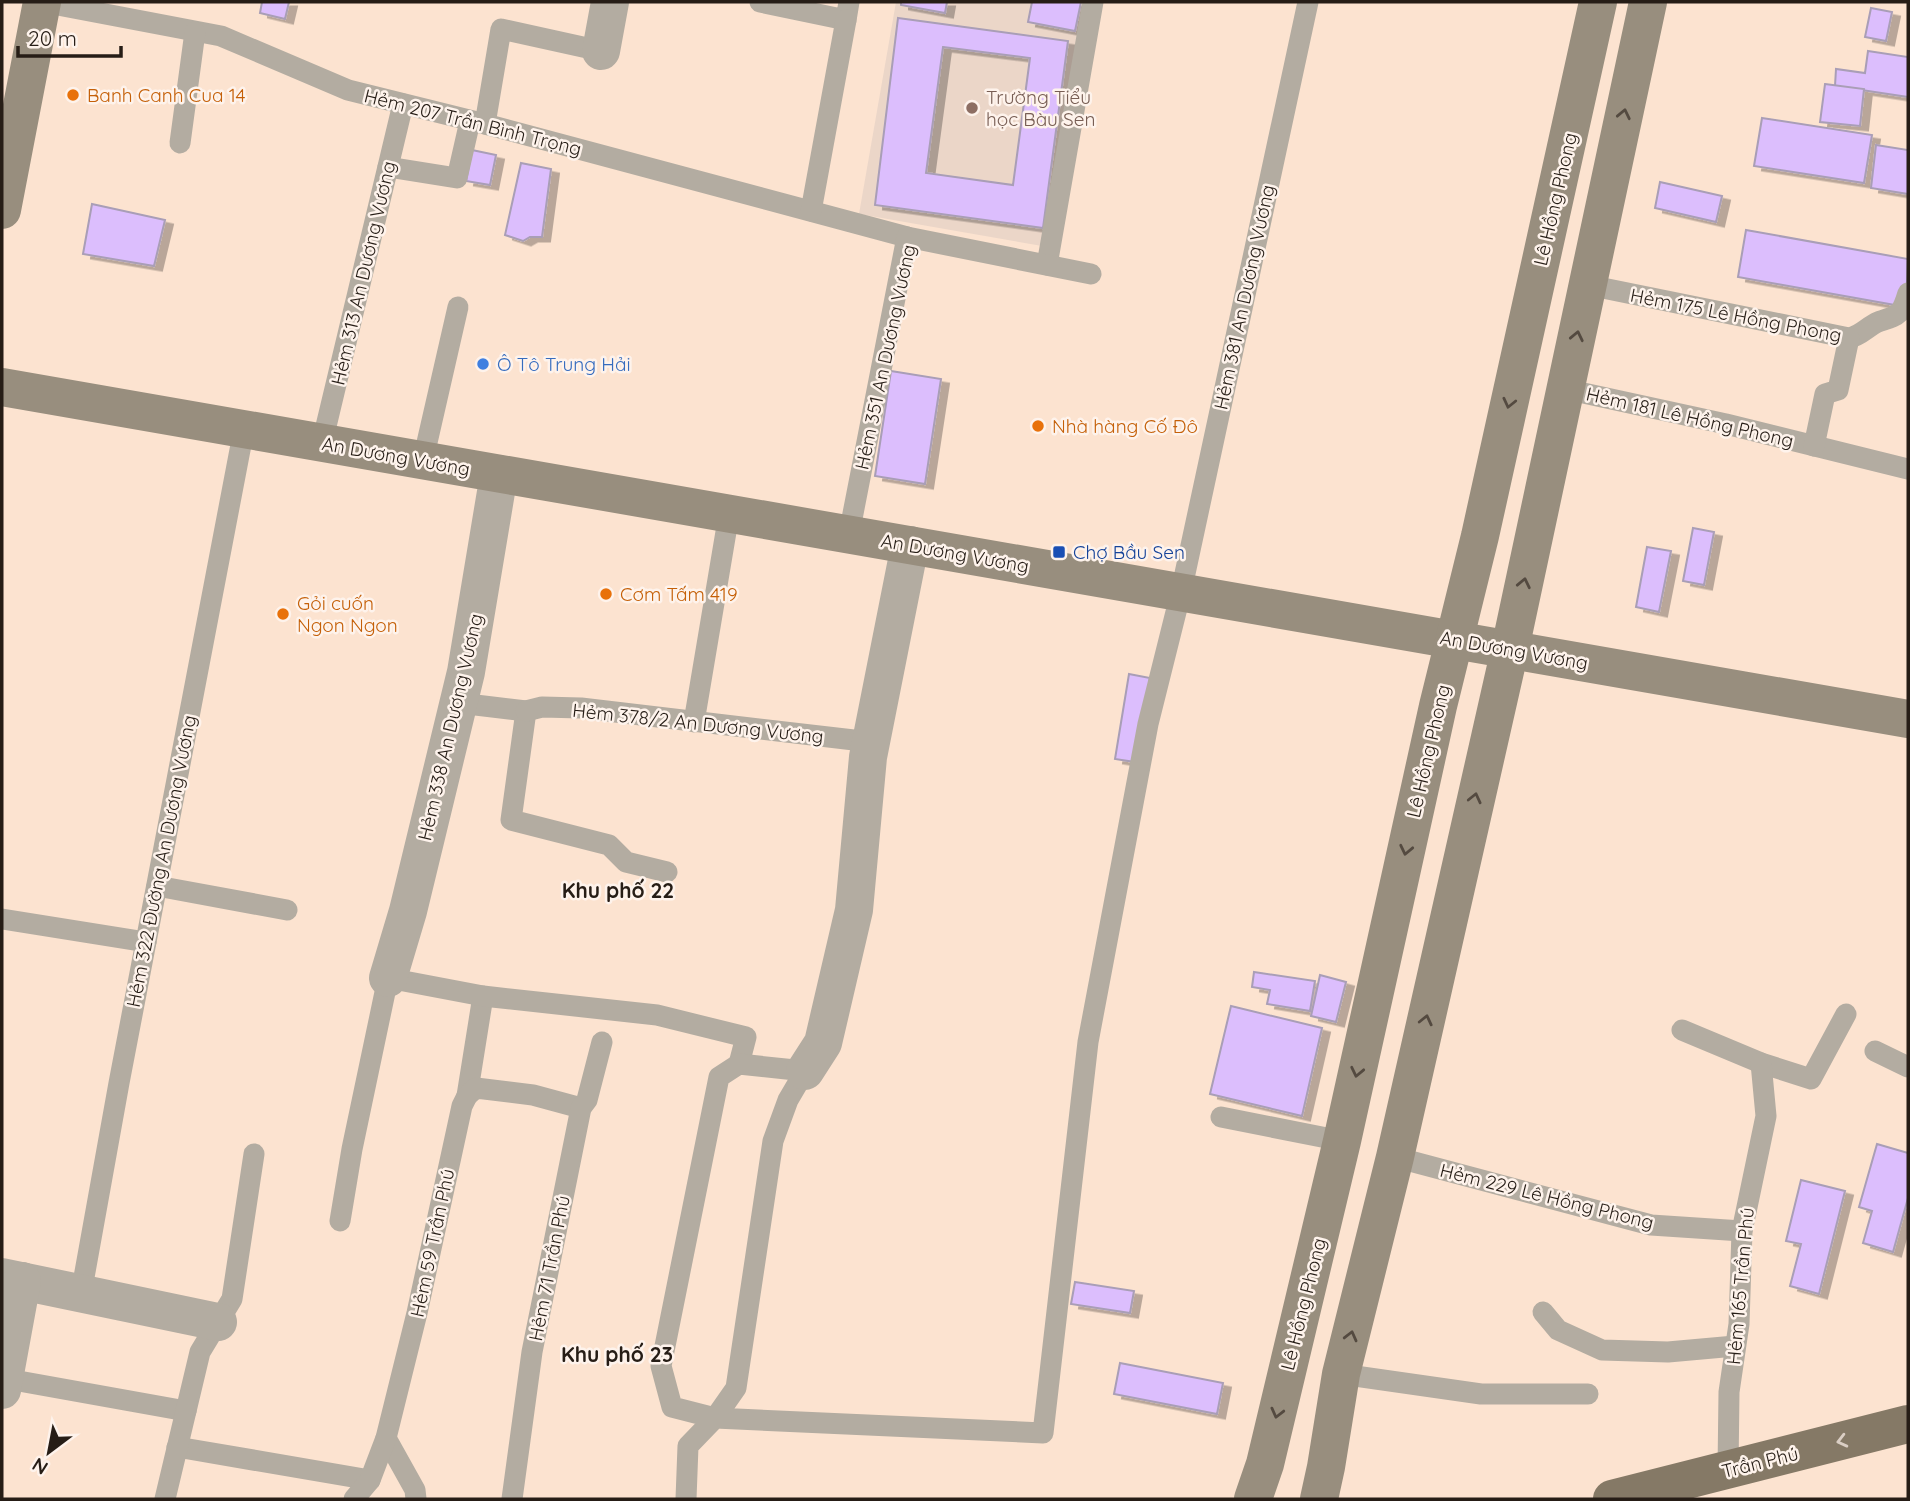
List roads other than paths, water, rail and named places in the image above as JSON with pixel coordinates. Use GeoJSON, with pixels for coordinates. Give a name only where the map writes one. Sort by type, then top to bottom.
{"type":"FeatureCollection","features":[{"type":"Feature","properties":{"kind":"main road"},"geometry":{"type":"LineString","coordinates":[[2,210],[6,163],[42,2]]}},
{"type":"Feature","properties":{"kind":"main road","name":"Lê Hồng Phong"},"geometry":{"type":"LineString","coordinates":[[1253,1499],[1265,1464],[1342,1141],[1598,2]]}},
{"type":"Feature","properties":{"kind":"main road"},"geometry":{"type":"LineString","coordinates":[[1318,1499],[1341,1374],[1395,1157],[1510,649],[1648,2]]}},
{"type":"Feature","properties":{"kind":"main road","name":"An Dương Vương"},"geometry":{"type":"LineString","coordinates":[[2,387],[1908,719]]}},
{"type":"Feature","properties":{"kind":"main road","name":"Trần Phú"},"geometry":{"type":"LineString","coordinates":[[1612,1499],[1908,1424]]}},
{"type":"Feature","properties":{"kind":"street"},"geometry":{"type":"LineString","coordinates":[[601,51],[610,2]]}},
{"type":"Feature","properties":{"kind":"street","name":"Hẻm 338 An Dương Vương"},"geometry":{"type":"LineString","coordinates":[[388,978],[408,911],[466,672],[499,474]]}},
{"type":"Feature","properties":{"kind":"street"},"geometry":{"type":"LineString","coordinates":[[805,1071],[823,1044],[854,910],[871,743],[910,545]]}},
{"type":"Feature","properties":{"kind":"street"},"geometry":{"type":"LineString","coordinates":[[2,1382],[12,1279],[218,1322]]}},
{"type":"Feature","properties":{"kind":"lane","name":"Hẻm 207 Trần Bình Trọng"},"geometry":{"type":"LineString","coordinates":[[42,2],[221,36],[348,90],[478,122],[907,237]]}},
{"type":"Feature","properties":{"kind":"lane"},"geometry":{"type":"LineString","coordinates":[[760,2],[847,11],[811,211]]}},
{"type":"Feature","properties":{"kind":"lane"},"geometry":{"type":"LineString","coordinates":[[1047,265],[1093,2]]}},
{"type":"Feature","properties":{"kind":"lane","name":"Hẻm 381 An Dương Vương"},"geometry":{"type":"LineString","coordinates":[[715,1418],[1043,1433],[1088,1042],[1148,724],[1181,592],[1308,2]]}},
{"type":"Feature","properties":{"kind":"lane"},"geometry":{"type":"LineString","coordinates":[[388,167],[457,178],[478,122],[501,29],[601,51]]}},
{"type":"Feature","properties":{"kind":"lane"},"geometry":{"type":"LineString","coordinates":[[180,143],[195,32]]}},
{"type":"Feature","properties":{"kind":"lane","name":"Hẻm 313 An Dương Vương"},"geometry":{"type":"LineString","coordinates":[[322,443],[403,104]]}},
{"type":"Feature","properties":{"kind":"lane","name":"Hẻm 351 An Dương Vương"},"geometry":{"type":"LineString","coordinates":[[849,534],[907,237],[1091,274]]}},
{"type":"Feature","properties":{"kind":"lane","name":"Hẻm 175 Lê Hồng Phong"},"geometry":{"type":"LineString","coordinates":[[1588,285],[1849,338],[1856,337],[1878,322],[1892,319],[1904,305],[1908,293]]}},
{"type":"Feature","properties":{"kind":"lane"},"geometry":{"type":"LineString","coordinates":[[423,460],[458,307]]}},
{"type":"Feature","properties":{"kind":"lane","name":"Hẻm 181 Lê Hồng Phong"},"geometry":{"type":"LineString","coordinates":[[1814,446],[1825,394],[1838,390],[1849,338]]}},
{"type":"Feature","properties":{"kind":"lane","name":"Hẻm 181 Lê Hồng Phong"},"geometry":{"type":"LineString","coordinates":[[1565,389],[1908,469]]}},
{"type":"Feature","properties":{"kind":"lane","name":"Hẻm 322 Đường An Dương Vương"},"geometry":{"type":"LineString","coordinates":[[81,1294],[244,429]]}},
{"type":"Feature","properties":{"kind":"lane"},"geometry":{"type":"LineString","coordinates":[[694,722],[729,514]]}},
{"type":"Feature","properties":{"kind":"lane","name":"Hẻm 378/2 An Dương Vương"},"geometry":{"type":"LineString","coordinates":[[458,702],[526,711],[542,707],[580,708],[871,743]]}},
{"type":"Feature","properties":{"kind":"lane"},"geometry":{"type":"LineString","coordinates":[[526,711],[511,820],[609,845],[626,862],[667,872]]}},
{"type":"Feature","properties":{"kind":"lane"},"geometry":{"type":"LineString","coordinates":[[157,886],[287,910]]}},
{"type":"Feature","properties":{"kind":"lane"},"geometry":{"type":"LineString","coordinates":[[2,919],[146,942]]}},
{"type":"Feature","properties":{"kind":"lane"},"geometry":{"type":"LineString","coordinates":[[340,1221],[352,1149],[388,978],[483,996],[657,1015],[746,1037],[739,1064]]}},
{"type":"Feature","properties":{"kind":"lane","name":"Hẻm 59 Trần Phú"},"geometry":{"type":"LineString","coordinates":[[354,1499],[370,1480],[386,1438],[417,1313],[462,1107],[467,1096],[483,996]]}},
{"type":"Feature","properties":{"kind":"lane"},"geometry":{"type":"LineString","coordinates":[[1682,1030],[1761,1063],[1811,1079],[1846,1014]]}},
{"type":"Feature","properties":{"kind":"lane","name":"Hẻm 71 Trần Phú"},"geometry":{"type":"LineString","coordinates":[[512,1499],[532,1352],[581,1108],[587,1100],[602,1042]]}},
{"type":"Feature","properties":{"kind":"lane"},"geometry":{"type":"LineString","coordinates":[[1875,1051],[1908,1067]]}},
{"type":"Feature","properties":{"kind":"lane","name":"Hẻm 165 Trần Phú"},"geometry":{"type":"LineString","coordinates":[[1728,1470],[1729,1392],[1739,1325],[1742,1231],[1766,1116],[1761,1063]]}},
{"type":"Feature","properties":{"kind":"lane"},"geometry":{"type":"LineString","coordinates":[[686,1499],[688,1446],[715,1418],[736,1388],[773,1140],[788,1100],[805,1071],[739,1064],[719,1077],[661,1366],[672,1407],[715,1418]]}},
{"type":"Feature","properties":{"kind":"lane"},"geometry":{"type":"LineString","coordinates":[[467,1096],[477,1088],[533,1095],[581,1108]]}},
{"type":"Feature","properties":{"kind":"lane"},"geometry":{"type":"LineString","coordinates":[[1221,1117],[1342,1141]]}},
{"type":"Feature","properties":{"kind":"lane"},"geometry":{"type":"LineString","coordinates":[[165,1499],[200,1352],[232,1299],[254,1154]]}},
{"type":"Feature","properties":{"kind":"lane","name":"Hẻm 229 Lê Hồng Phong"},"geometry":{"type":"LineString","coordinates":[[1395,1157],[1651,1224],[1742,1231]]}},
{"type":"Feature","properties":{"kind":"lane"},"geometry":{"type":"LineString","coordinates":[[1543,1312],[1558,1329],[1602,1350],[1668,1352],[1735,1346]]}},
{"type":"Feature","properties":{"kind":"lane"},"geometry":{"type":"LineString","coordinates":[[1341,1374],[1481,1394],[1588,1394]]}},
{"type":"Feature","properties":{"kind":"lane"},"geometry":{"type":"LineString","coordinates":[[2,1382],[186,1411]]}},
{"type":"Feature","properties":{"kind":"lane"},"geometry":{"type":"LineString","coordinates":[[386,1438],[415,1490],[416,1499]]}},
{"type":"Feature","properties":{"kind":"lane"},"geometry":{"type":"LineString","coordinates":[[177,1447],[370,1480]]}},
{"type":"Feature","properties":{"kind":"place","name":"Banh Canh Cua 14"},"geometry":{"type":"Point","coordinates":[73,95]}},
{"type":"Feature","properties":{"kind":"place","name":"Trường Tiểu học Bàu Sen"},"geometry":{"type":"Point","coordinates":[972,108]}},
{"type":"Feature","properties":{"kind":"place","name":"Ô Tô Trung Hải"},"geometry":{"type":"Point","coordinates":[483,364]}},
{"type":"Feature","properties":{"kind":"place","name":"Nhà hàng Cố Đô"},"geometry":{"type":"Point","coordinates":[1038,426]}},
{"type":"Feature","properties":{"kind":"place","name":"Chợ Bầu Sen"},"geometry":{"type":"Point","coordinates":[1059,552]}},
{"type":"Feature","properties":{"kind":"place","name":"Cơm Tấm 419"},"geometry":{"type":"Point","coordinates":[606,594]}},
{"type":"Feature","properties":{"kind":"place","name":"Gỏi cuốn Ngon Ngon"},"geometry":{"type":"Point","coordinates":[283,614]}},
{"type":"Feature","properties":{"kind":"district","name":"Khu phố 22"},"geometry":{"type":"Point","coordinates":[618,891]}},
{"type":"Feature","properties":{"kind":"district","name":"Khu phố 23"},"geometry":{"type":"Point","coordinates":[617,1355]}}]}
